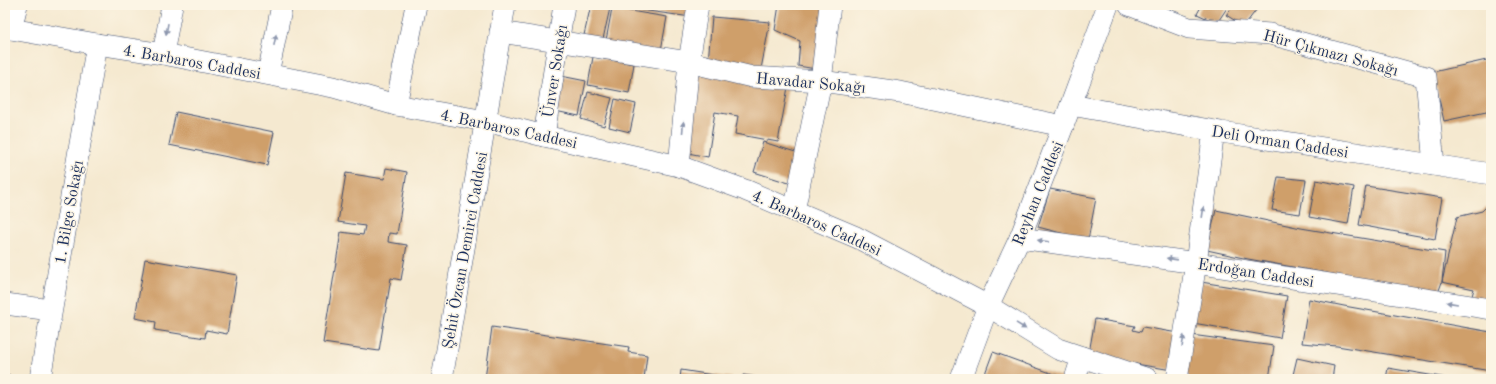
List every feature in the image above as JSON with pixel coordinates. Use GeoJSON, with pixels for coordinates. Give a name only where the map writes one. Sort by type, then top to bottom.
{"type":"FeatureCollection","features":[{"type":"Feature","properties":{"kind":"street"},"geometry":{"type":"LineString","coordinates":[[8,29],[17,5]]}},
{"type":"Feature","properties":{"kind":"street"},"geometry":{"type":"LineString","coordinates":[[163,54],[172,5]]}},
{"type":"Feature","properties":{"kind":"street"},"geometry":{"type":"LineString","coordinates":[[268,74],[282,5]]}},
{"type":"Feature","properties":{"kind":"street"},"geometry":{"type":"LineString","coordinates":[[396,105],[416,5]]}},
{"type":"Feature","properties":{"kind":"street","name":"Şehit Özcan Demirci Caddesi"},"geometry":{"type":"LineString","coordinates":[[442,379],[505,5]]}},
{"type":"Feature","properties":{"kind":"street","name":"Ünver Sokağı"},"geometry":{"type":"LineString","coordinates":[[544,136],[564,5]]}},
{"type":"Feature","properties":{"kind":"street"},"geometry":{"type":"LineString","coordinates":[[680,166],[688,62],[698,5]]}},
{"type":"Feature","properties":{"kind":"street"},"geometry":{"type":"LineString","coordinates":[[794,211],[821,81],[830,5]]}},
{"type":"Feature","properties":{"kind":"street","name":"Reyhan Caddesi"},"geometry":{"type":"LineString","coordinates":[[961,379],[988,306],[1020,238],[1064,126],[1108,5]]}},
{"type":"Feature","properties":{"kind":"street","name":"Hür Çıkmazı Sokağı"},"geometry":{"type":"LineString","coordinates":[[1129,5],[1189,28],[1270,34],[1426,77],[1434,165]]}},
{"type":"Feature","properties":{"kind":"street","name":"4. Barbaros Caddesi"},"geometry":{"type":"LineString","coordinates":[[8,29],[163,54],[333,87],[396,105],[486,121],[544,136],[680,166],[745,190],[856,237],[988,306],[1058,349],[1148,379]]}},
{"type":"Feature","properties":{"kind":"street","name":"Havadar Sokağı"},"geometry":{"type":"LineString","coordinates":[[500,32],[688,62],[752,77],[821,81],[900,92],[1064,126]]}},
{"type":"Feature","properties":{"kind":"street","name":"1. Bilge Sokağı"},"geometry":{"type":"LineString","coordinates":[[40,379],[97,44]]}},
{"type":"Feature","properties":{"kind":"street","name":"Deli Orman Caddesi"},"geometry":{"type":"LineString","coordinates":[[1071,105],[1214,131],[1491,174]]}},
{"type":"Feature","properties":{"kind":"street"},"geometry":{"type":"LineString","coordinates":[[1177,379],[1196,263],[1214,131]]}},
{"type":"Feature","properties":{"kind":"street","name":"Erdoğan Caddesi"},"geometry":{"type":"LineString","coordinates":[[1020,238],[1196,263],[1491,310]]}},
{"type":"Feature","properties":{"kind":"street"},"geometry":{"type":"LineString","coordinates":[[5,304],[51,310]]}},
{"type":"Feature","properties":{"kind":"street"},"geometry":{"type":"LineString","coordinates":[[1075,379],[1082,357]]}},
{"type":"Feature","properties":{"kind":"building"},"geometry":{"type":"Polygon","coordinates":[[[591,5],[610,8],[603,39],[584,35],[591,5]]]}},
{"type":"Feature","properties":{"kind":"building"},"geometry":{"type":"Polygon","coordinates":[[[615,5],[636,5],[635,9],[615,5]]]}},
{"type":"Feature","properties":{"kind":"building"},"geometry":{"type":"Polygon","coordinates":[[[641,5],[693,5],[691,17],[641,10],[641,5]]]}},
{"type":"Feature","properties":{"kind":"building"},"geometry":{"type":"Polygon","coordinates":[[[779,5],[825,5],[816,69],[798,66],[800,41],[775,30],[779,5]]]}},
{"type":"Feature","properties":{"kind":"building"},"geometry":{"type":"Polygon","coordinates":[[[1202,5],[1229,5],[1217,23],[1197,14],[1202,5]]]}},
{"type":"Feature","properties":{"kind":"building"},"geometry":{"type":"Polygon","coordinates":[[[1234,5],[1260,5],[1244,26],[1226,15],[1234,5]]]}},
{"type":"Feature","properties":{"kind":"building"},"geometry":{"type":"Polygon","coordinates":[[[612,8],[667,17],[660,56],[605,46],[612,8]]]}},
{"type":"Feature","properties":{"kind":"building"},"geometry":{"type":"Polygon","coordinates":[[[712,17],[770,22],[761,69],[708,62],[712,17]]]}},
{"type":"Feature","properties":{"kind":"building"},"geometry":{"type":"Polygon","coordinates":[[[593,57],[634,64],[629,93],[588,85],[593,57]]]}},
{"type":"Feature","properties":{"kind":"building"},"geometry":{"type":"Polygon","coordinates":[[[1491,59],[1491,111],[1444,121],[1433,72],[1491,59]]]}},
{"type":"Feature","properties":{"kind":"building"},"geometry":{"type":"Polygon","coordinates":[[[696,72],[788,87],[778,142],[735,134],[738,116],[715,112],[708,157],[683,152],[696,72]]]}},
{"type":"Feature","properties":{"kind":"building"},"geometry":{"type":"Polygon","coordinates":[[[561,76],[586,81],[579,116],[555,111],[561,76]]]}},
{"type":"Feature","properties":{"kind":"building"},"geometry":{"type":"Polygon","coordinates":[[[588,92],[612,98],[604,126],[581,119],[588,92]]]}},
{"type":"Feature","properties":{"kind":"building"},"geometry":{"type":"Polygon","coordinates":[[[615,99],[636,104],[630,132],[609,127],[615,99]]]}},
{"type":"Feature","properties":{"kind":"building"},"geometry":{"type":"Polygon","coordinates":[[[176,112],[274,132],[267,165],[169,145],[176,112]]]}},
{"type":"Feature","properties":{"kind":"building"},"geometry":{"type":"Polygon","coordinates":[[[763,142],[802,154],[792,184],[754,172],[763,142]]]}},
{"type":"Feature","properties":{"kind":"building"},"geometry":{"type":"Polygon","coordinates":[[[386,168],[407,172],[397,234],[389,233],[388,242],[407,245],[401,280],[391,278],[379,351],[323,343],[341,232],[363,235],[365,226],[338,222],[346,173],[384,179],[386,168]]]}},
{"type":"Feature","properties":{"kind":"building"},"geometry":{"type":"Polygon","coordinates":[[[1278,177],[1306,180],[1300,214],[1272,210],[1278,177]]]}},
{"type":"Feature","properties":{"kind":"building"},"geometry":{"type":"Polygon","coordinates":[[[1316,180],[1354,187],[1348,224],[1309,217],[1316,180]]]}},
{"type":"Feature","properties":{"kind":"building"},"geometry":{"type":"Polygon","coordinates":[[[1366,186],[1442,198],[1435,239],[1359,225],[1366,186]]]}},
{"type":"Feature","properties":{"kind":"building"},"geometry":{"type":"Polygon","coordinates":[[[1050,189],[1096,198],[1088,240],[1038,227],[1050,189]]]}},
{"type":"Feature","properties":{"kind":"building"},"geometry":{"type":"Polygon","coordinates":[[[1486,207],[1491,207],[1491,303],[1471,299],[1474,289],[1442,282],[1457,217],[1482,211],[1486,207]]]}},
{"type":"Feature","properties":{"kind":"building"},"geometry":{"type":"Polygon","coordinates":[[[1216,210],[1301,228],[1445,252],[1442,282],[1438,293],[1248,259],[1207,250],[1216,210]]]}},
{"type":"Feature","properties":{"kind":"building"},"geometry":{"type":"Polygon","coordinates":[[[145,259],[237,275],[227,334],[206,330],[205,338],[155,330],[156,322],[135,318],[145,259]]]}},
{"type":"Feature","properties":{"kind":"building"},"geometry":{"type":"Polygon","coordinates":[[[1201,282],[1287,296],[1280,338],[1193,323],[1201,282]]]}},
{"type":"Feature","properties":{"kind":"building"},"geometry":{"type":"Polygon","coordinates":[[[1309,299],[1491,332],[1491,371],[1337,346],[1302,343],[1309,299]]]}},
{"type":"Feature","properties":{"kind":"building"},"geometry":{"type":"Polygon","coordinates":[[[1095,319],[1135,326],[1133,330],[1141,332],[1143,327],[1178,333],[1172,370],[1130,363],[1089,353],[1095,319]]]}},
{"type":"Feature","properties":{"kind":"building"},"geometry":{"type":"Polygon","coordinates":[[[492,327],[629,347],[628,352],[647,355],[644,379],[485,379],[492,327]]]}},
{"type":"Feature","properties":{"kind":"building"},"geometry":{"type":"Polygon","coordinates":[[[1191,335],[1274,346],[1269,379],[1182,379],[1191,335]]]}},
{"type":"Feature","properties":{"kind":"building"},"geometry":{"type":"Polygon","coordinates":[[[993,352],[1067,379],[983,379],[993,352]]]}},
{"type":"Feature","properties":{"kind":"building"},"geometry":{"type":"Polygon","coordinates":[[[1297,358],[1334,366],[1332,379],[1292,379],[1297,358]]]}},
{"type":"Feature","properties":{"kind":"building"},"geometry":{"type":"Polygon","coordinates":[[[1388,368],[1447,378],[1447,379],[1386,379],[1388,368]]]}},
{"type":"Feature","properties":{"kind":"building"},"geometry":{"type":"Polygon","coordinates":[[[681,370],[732,378],[732,379],[680,379],[681,370]]]}},
{"type":"Feature","properties":{"kind":"building"},"geometry":{"type":"Polygon","coordinates":[[[5,374],[10,375],[10,379],[5,379],[5,374]]]}},
{"type":"Feature","properties":{"kind":"building"},"geometry":{"type":"Polygon","coordinates":[[[743,375],[765,378],[765,379],[742,379],[743,375]]]}}]}
